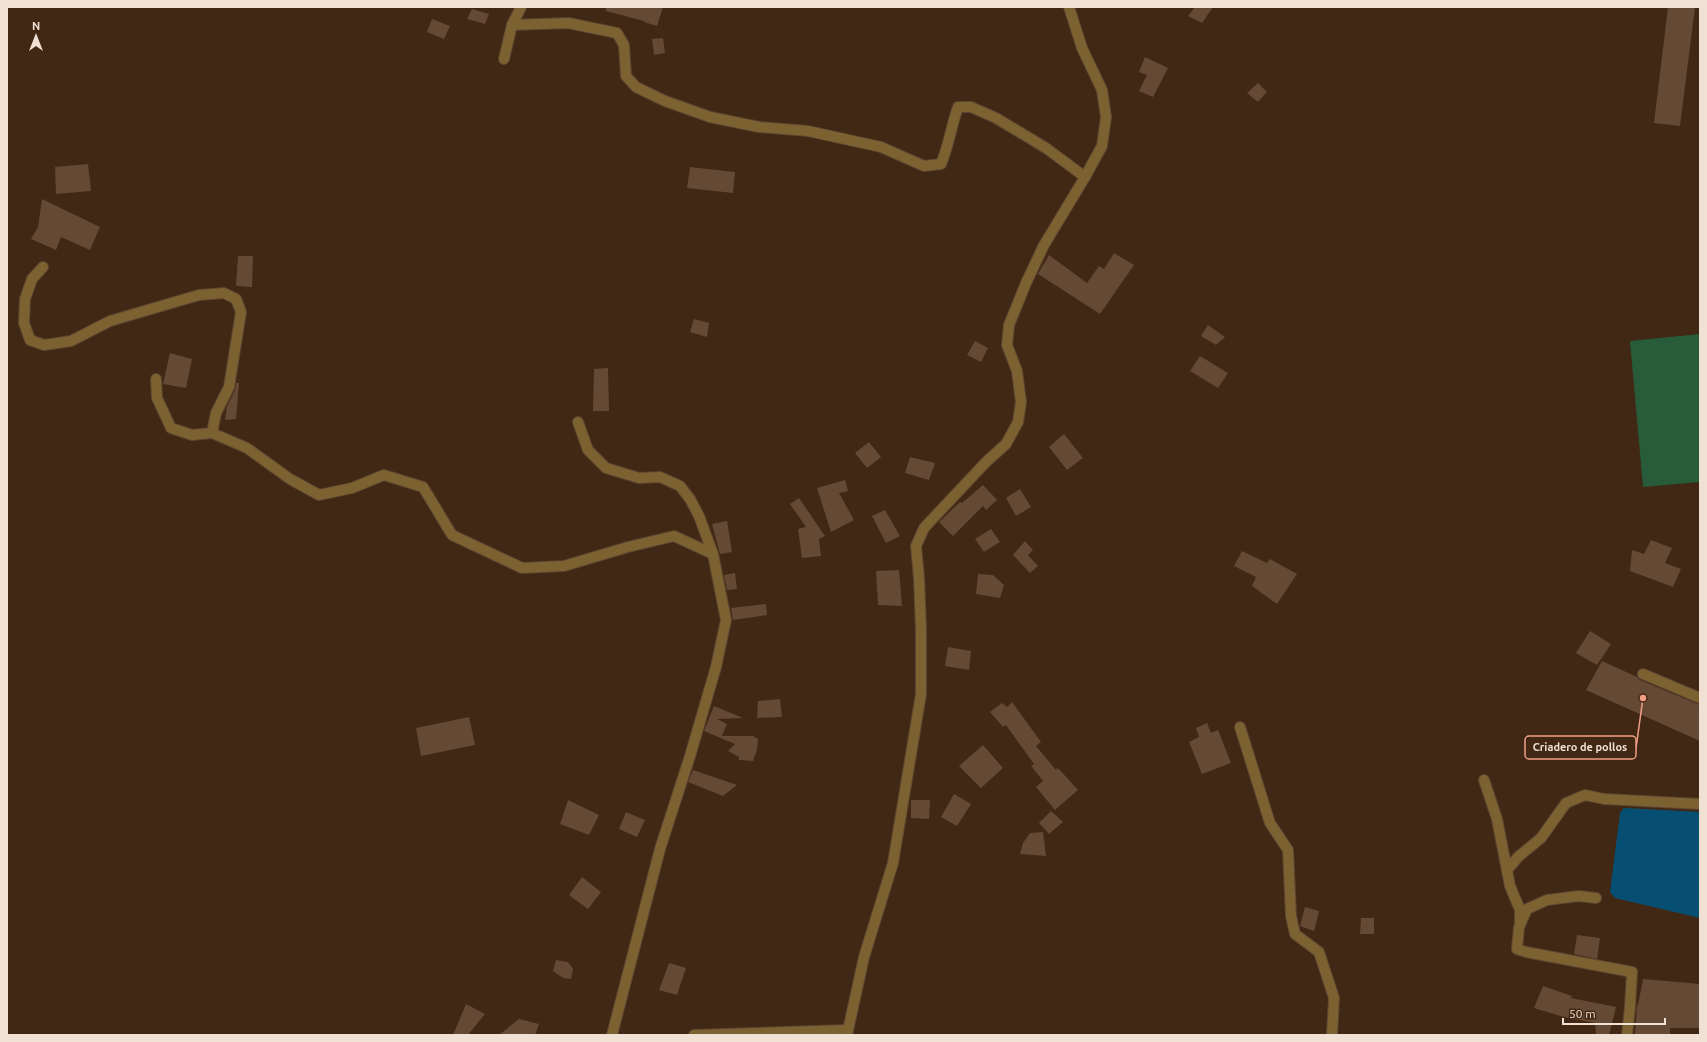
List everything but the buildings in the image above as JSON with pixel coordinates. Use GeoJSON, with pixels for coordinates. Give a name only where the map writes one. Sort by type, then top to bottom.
{"type":"FeatureCollection","features":[{"type":"Feature","properties":{"kind":"street"},"geometry":{"type":"LineString","coordinates":[[504,59],[512,25],[521,7]]}},
{"type":"Feature","properties":{"kind":"street"},"geometry":{"type":"LineString","coordinates":[[694,1035],[847,1032],[864,957],[894,863],[921,694],[921,629],[916,546],[924,528],[986,462],[1006,444],[1018,422],[1021,402],[1017,372],[1007,345],[1009,325],[1026,283],[1044,245],[1086,177],[1102,146],[1106,117],[1102,90],[1082,48],[1069,7]]}},
{"type":"Feature","properties":{"kind":"street"},"geometry":{"type":"LineString","coordinates":[[512,25],[568,23],[617,33],[624,45],[626,76],[636,87],[666,101],[710,117],[759,127],[808,131],[881,147],[924,166],[941,164],[948,148],[951,126],[958,107],[971,107],[996,118],[1046,148],[1086,177]]}},
{"type":"Feature","properties":{"kind":"street"},"geometry":{"type":"LineString","coordinates":[[43,267],[32,279],[25,299],[24,323],[30,340],[44,345],[71,341],[110,321],[199,295],[224,293],[236,300],[241,312],[229,388],[216,413],[212,433]]}},
{"type":"Feature","properties":{"kind":"street"},"geometry":{"type":"LineString","coordinates":[[156,379],[156,398],[171,428],[192,435],[212,433],[247,448],[290,479],[319,495],[352,488],[384,475],[424,487],[452,535],[522,568],[564,566],[628,547],[674,536],[713,554]]}},
{"type":"Feature","properties":{"kind":"street"},"geometry":{"type":"LineString","coordinates":[[578,422],[588,450],[606,468],[639,478],[660,477],[680,486],[690,499],[699,516],[713,554],[726,620],[716,667],[660,849],[612,1035]]}},
{"type":"Feature","properties":{"kind":"street"},"geometry":{"type":"LineString","coordinates":[[1643,674],[1700,698]]}},
{"type":"Feature","properties":{"kind":"street"},"geometry":{"type":"LineString","coordinates":[[1240,727],[1270,823],[1288,850],[1291,916],[1296,934],[1319,952],[1334,998],[1332,1035]]}},
{"type":"Feature","properties":{"kind":"street"},"geometry":{"type":"LineString","coordinates":[[1484,780],[1497,819],[1510,886],[1520,910],[1517,950],[1632,972],[1627,1035]]}},
{"type":"Feature","properties":{"kind":"street"},"geometry":{"type":"LineString","coordinates":[[1507,870],[1518,857],[1541,838],[1566,803],[1585,795],[1604,799],[1700,804]]}},
{"type":"Feature","properties":{"kind":"street"},"geometry":{"type":"LineString","coordinates":[[1519,927],[1527,909],[1547,900],[1579,896],[1596,898]]}},
{"type":"Feature","properties":{"kind":"green space"},"geometry":{"type":"Polygon","coordinates":[[[1700,334],[1700,482],[1643,487],[1630,341],[1700,334]]]}},
{"type":"Feature","properties":{"kind":"water"},"geometry":{"type":"Polygon","coordinates":[[[1624,808],[1700,812],[1700,918],[1615,898],[1610,892],[1620,813],[1624,808]]]}},
{"type":"Feature","properties":{"kind":"place","name":"Criadero de pollos"},"geometry":{"type":"Point","coordinates":[1643,698]}}]}
